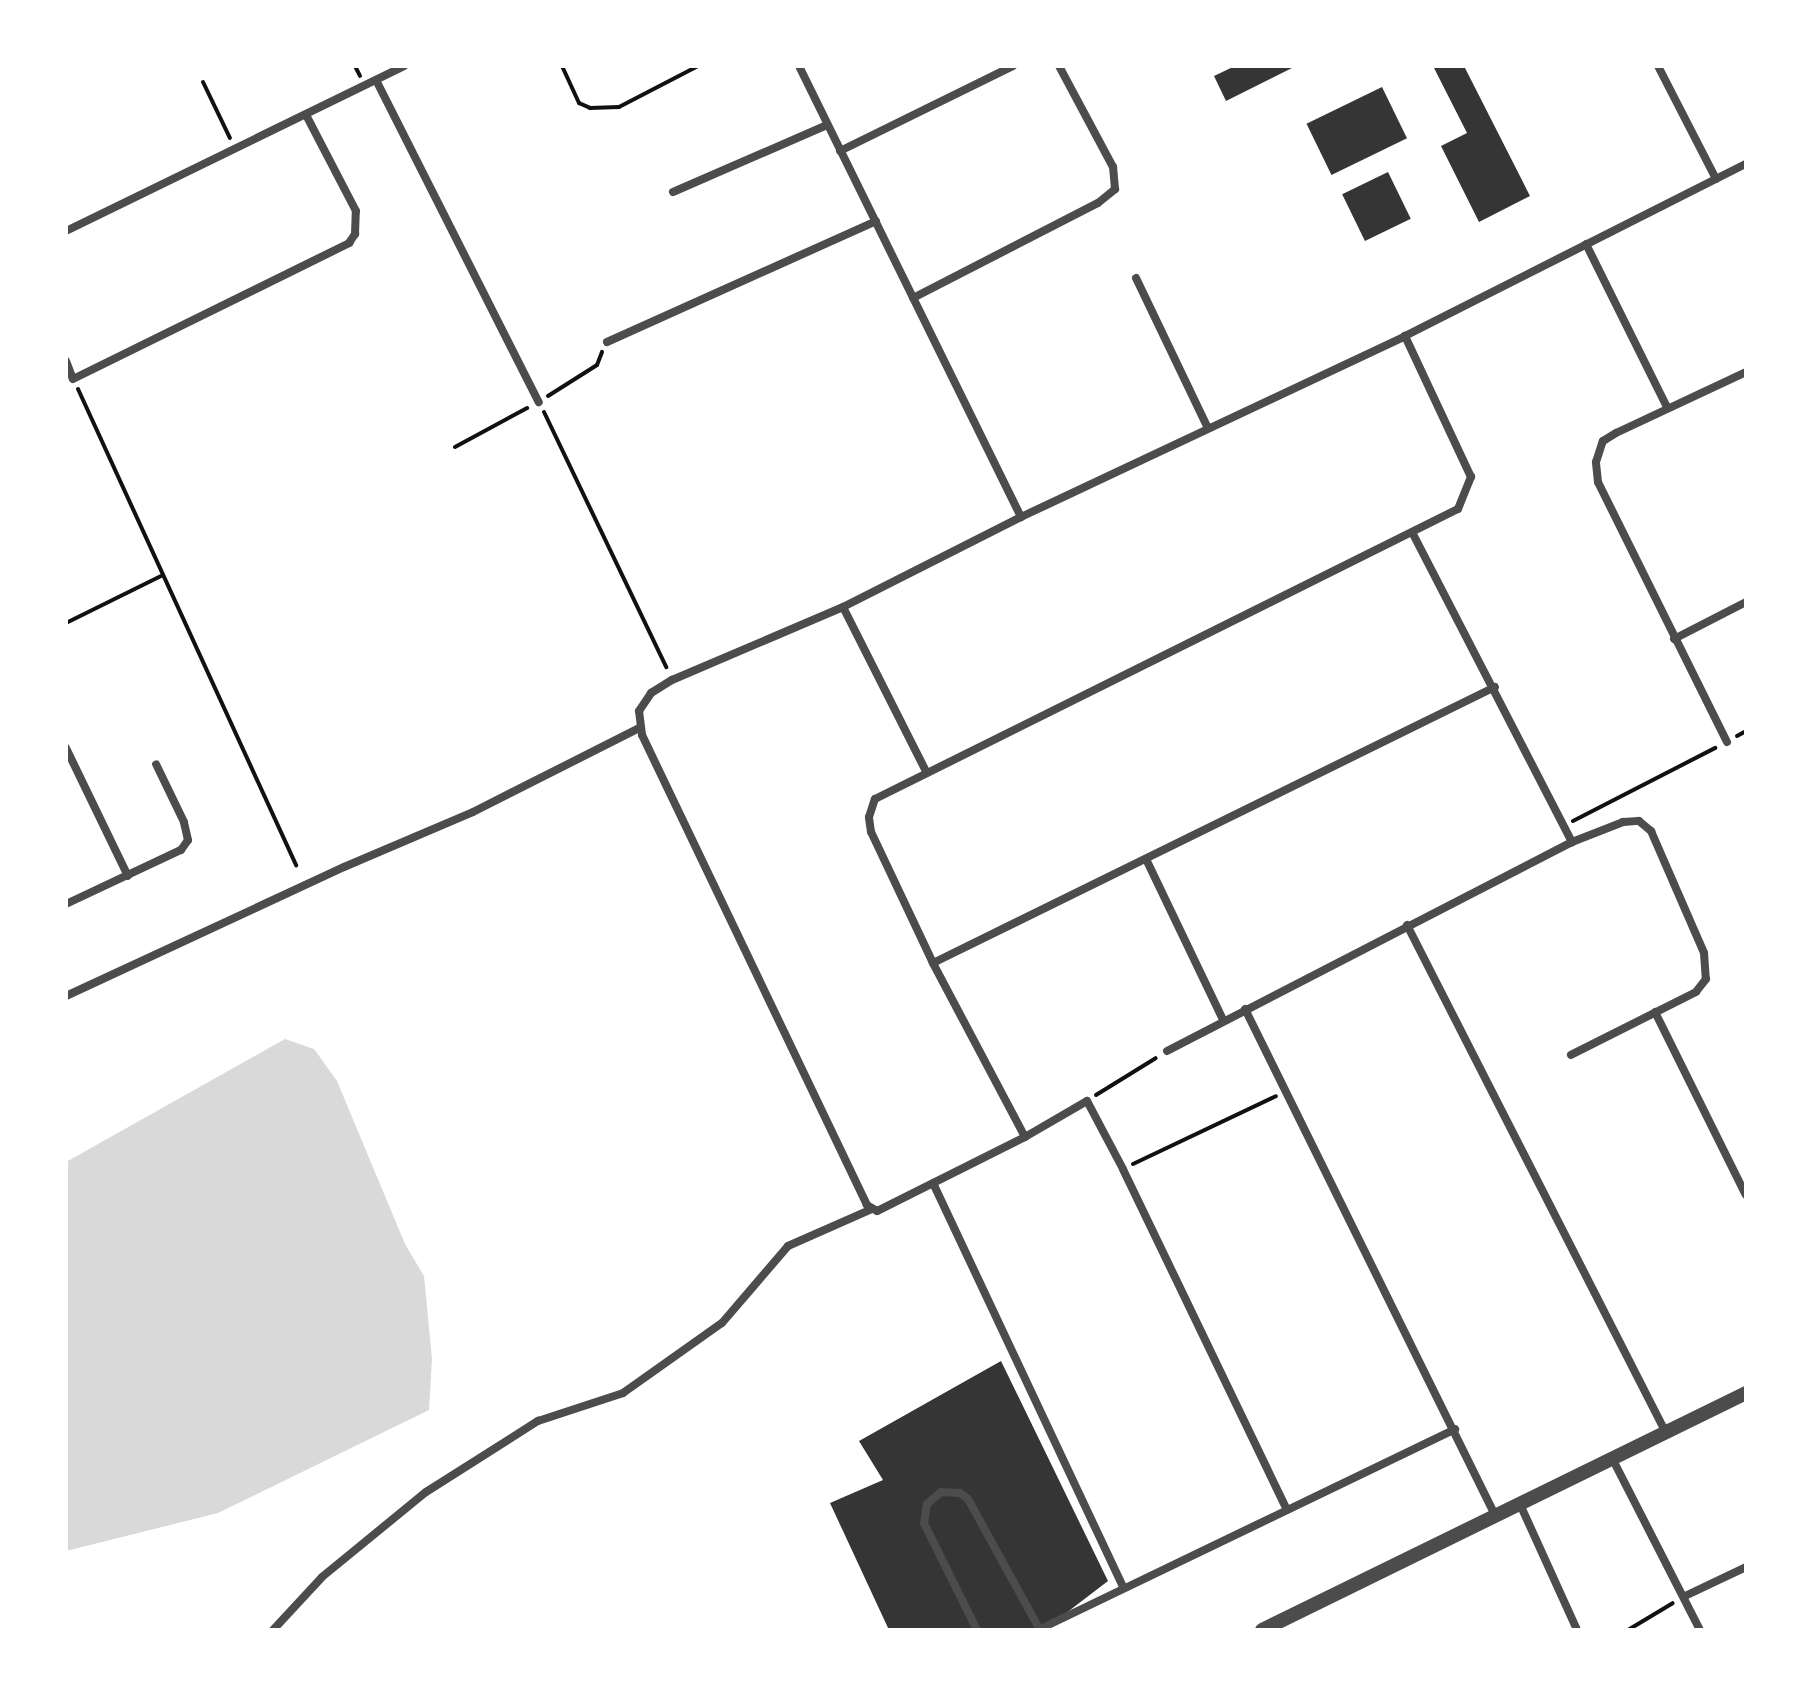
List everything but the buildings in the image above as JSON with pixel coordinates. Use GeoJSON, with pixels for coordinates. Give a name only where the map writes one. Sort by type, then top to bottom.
{"type":"FeatureCollection","features":[{"type":"Feature","properties":{"kind":"street"},"geometry":{"type":"LineString","coordinates":[[66,231],[404,66]]}},
{"type":"Feature","properties":{"kind":"street"},"geometry":{"type":"LineString","coordinates":[[799,66],[1021,517]]}},
{"type":"Feature","properties":{"kind":"street"},"geometry":{"type":"LineString","coordinates":[[840,151],[1013,66]]}},
{"type":"Feature","properties":{"kind":"street"},"geometry":{"type":"LineString","coordinates":[[913,298],[1098,203],[1115,189],[1113,167],[1059,66]]}},
{"type":"Feature","properties":{"kind":"street"},"geometry":{"type":"LineString","coordinates":[[1658,66],[1716,179]]}},
{"type":"Feature","properties":{"kind":"street"},"geometry":{"type":"LineString","coordinates":[[376,80],[539,402]]}},
{"type":"Feature","properties":{"kind":"street"},"geometry":{"type":"LineString","coordinates":[[66,361],[73,379],[349,243],[355,234],[356,211],[306,115]]}},
{"type":"Feature","properties":{"kind":"street"},"geometry":{"type":"LineString","coordinates":[[673,192],[827,125]]}},
{"type":"Feature","properties":{"kind":"street"},"geometry":{"type":"LineString","coordinates":[[872,1209],[639,728],[639,711],[651,693],[672,680],[843,607],[1021,517],[1405,336],[1746,164]]}},
{"type":"Feature","properties":{"kind":"street"},"geometry":{"type":"LineString","coordinates":[[607,342],[876,221]]}},
{"type":"Feature","properties":{"kind":"street"},"geometry":{"type":"LineString","coordinates":[[1586,244],[1667,407]]}},
{"type":"Feature","properties":{"kind":"street"},"geometry":{"type":"LineString","coordinates":[[1136,278],[1208,428]]}},
{"type":"Feature","properties":{"kind":"street"},"geometry":{"type":"LineString","coordinates":[[1025,1137],[933,963],[871,832],[869,817],[875,799],[1458,509],[1471,477],[1405,336]]}},
{"type":"Feature","properties":{"kind":"street"},"geometry":{"type":"LineString","coordinates":[[1727,742],[1598,482],[1598,450],[1603,441],[1616,433],[1746,372]]}},
{"type":"Feature","properties":{"kind":"street"},"geometry":{"type":"LineString","coordinates":[[1413,534],[1495,687],[1572,842]]}},
{"type":"Feature","properties":{"kind":"street"},"geometry":{"type":"LineString","coordinates":[[1674,639],[1746,602]]}},
{"type":"Feature","properties":{"kind":"street"},"geometry":{"type":"LineString","coordinates":[[843,607],[927,773]]}},
{"type":"Feature","properties":{"kind":"street"},"geometry":{"type":"LineString","coordinates":[[933,963],[1495,687]]}},
{"type":"Feature","properties":{"kind":"street"},"geometry":{"type":"LineString","coordinates":[[66,996],[267,902],[473,812],[639,728]]}},
{"type":"Feature","properties":{"kind":"street"},"geometry":{"type":"LineString","coordinates":[[66,748],[128,876]]}},
{"type":"Feature","properties":{"kind":"street"},"geometry":{"type":"LineString","coordinates":[[66,904],[181,850],[188,840],[184,822],[156,764]]}},
{"type":"Feature","properties":{"kind":"street"},"geometry":{"type":"LineString","coordinates":[[1167,1051],[1572,842],[1630,821],[1639,821],[1651,831],[1708,968],[1706,979],[1696,992],[1571,1055]]}},
{"type":"Feature","properties":{"kind":"street"},"geometry":{"type":"LineString","coordinates":[[1146,859],[1223,1020]]}},
{"type":"Feature","properties":{"kind":"street"},"geometry":{"type":"LineString","coordinates":[[1407,925],[1665,1431]]}},
{"type":"Feature","properties":{"kind":"street"},"geometry":{"type":"LineString","coordinates":[[1245,1009],[1494,1513]]}},
{"type":"Feature","properties":{"kind":"street"},"geometry":{"type":"LineString","coordinates":[[1655,1012],[1746,1195]]}},
{"type":"Feature","properties":{"kind":"street"},"geometry":{"type":"LineString","coordinates":[[273,1630],[322,1577],[426,1492],[538,1421],[623,1393],[722,1323],[788,1246],[872,1209],[877,1211],[1025,1137],[1087,1101],[1123,1169],[1287,1510]]}},
{"type":"Feature","properties":{"kind":"street"},"geometry":{"type":"LineString","coordinates":[[933,1183],[1123,1586]]}},
{"type":"Feature","properties":{"kind":"street"},"geometry":{"type":"LineString","coordinates":[[1262,1630],[1518,1501],[1746,1393]]}},
{"type":"Feature","properties":{"kind":"street"},"geometry":{"type":"LineString","coordinates":[[977,1630],[924,1523],[927,1504],[941,1492],[960,1493],[968,1499],[1039,1630],[1123,1586],[1455,1429]]}},
{"type":"Feature","properties":{"kind":"street"},"geometry":{"type":"LineString","coordinates":[[1612,1457],[1700,1630]]}},
{"type":"Feature","properties":{"kind":"street"},"geometry":{"type":"LineString","coordinates":[[1518,1501],[1577,1630]]}},
{"type":"Feature","properties":{"kind":"street"},"geometry":{"type":"LineString","coordinates":[[1685,1596],[1746,1567]]}},
{"type":"Feature","properties":{"kind":"path"},"geometry":{"type":"LineString","coordinates":[[562,66],[579,103],[590,108],[619,107],[698,66]]}},
{"type":"Feature","properties":{"kind":"path"},"geometry":{"type":"LineString","coordinates":[[203,82],[234,147]]}},
{"type":"Feature","properties":{"kind":"path"},"geometry":{"type":"LineString","coordinates":[[73,379],[296,865]]}},
{"type":"Feature","properties":{"kind":"path"},"geometry":{"type":"LineString","coordinates":[[539,402],[672,680]]}},
{"type":"Feature","properties":{"kind":"path"},"geometry":{"type":"LineString","coordinates":[[66,623],[161,576]]}},
{"type":"Feature","properties":{"kind":"path"},"geometry":{"type":"LineString","coordinates":[[1564,825],[1746,731]]}},
{"type":"Feature","properties":{"kind":"path"},"geometry":{"type":"LineString","coordinates":[[1087,1101],[1167,1051]]}},
{"type":"Feature","properties":{"kind":"path"},"geometry":{"type":"LineString","coordinates":[[1123,1169],[1288,1091]]}},
{"type":"Feature","properties":{"kind":"path"},"geometry":{"type":"LineString","coordinates":[[1628,1630],[1685,1596]]}},
{"type":"Feature","properties":{"kind":"shaded area"},"geometry":{"type":"Polygon","coordinates":[[[285,1039],[314,1049],[337,1081],[405,1244],[424,1276],[432,1359],[429,1410],[218,1513],[66,1551],[66,1162],[285,1039]]]}}]}
